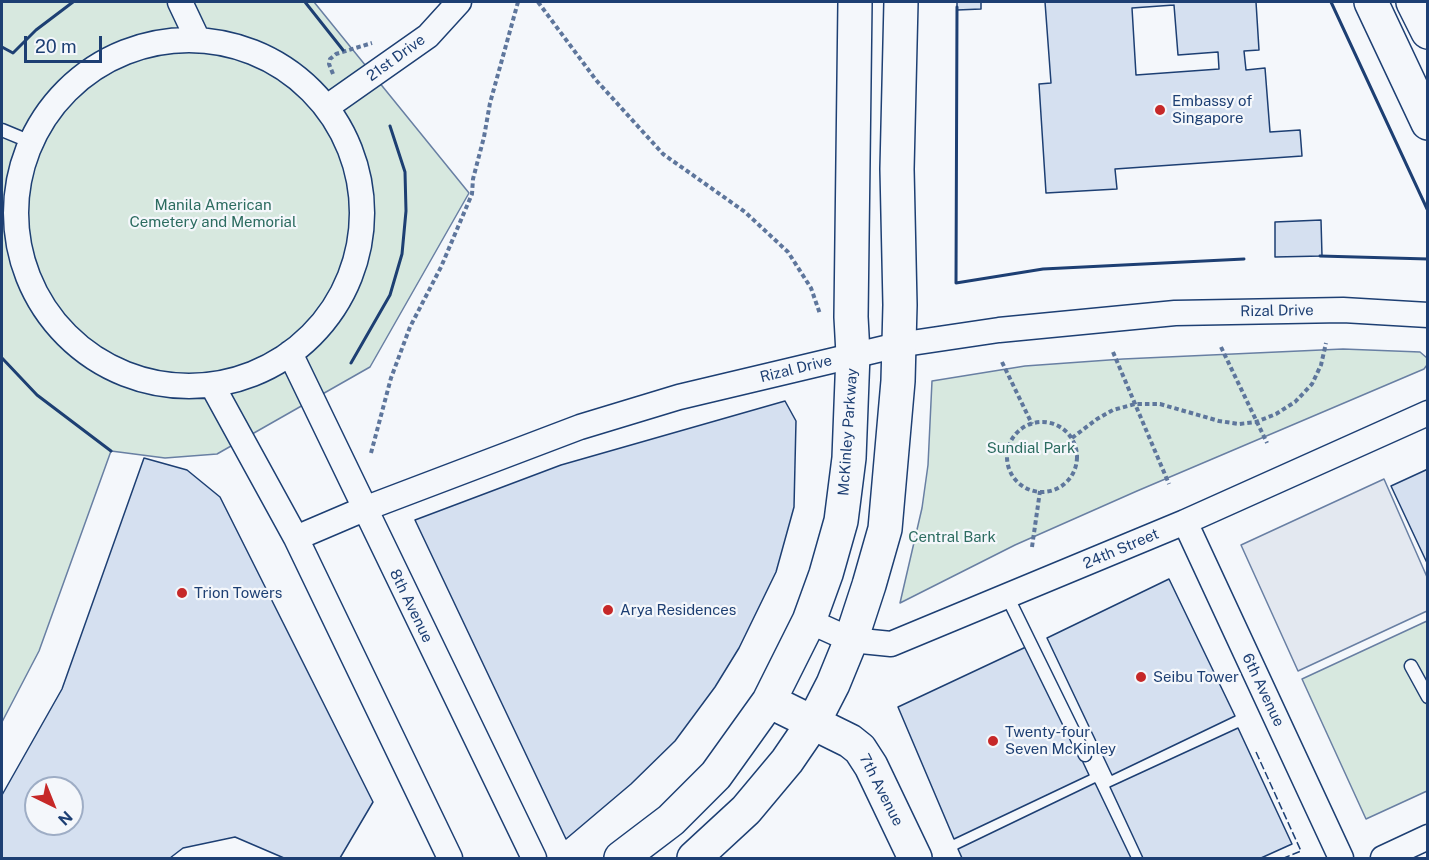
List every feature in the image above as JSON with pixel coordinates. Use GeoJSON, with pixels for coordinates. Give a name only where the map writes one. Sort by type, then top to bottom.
{"type":"FeatureCollection","features":[{"type":"Feature","properties":{"kind":"main road","name":"McKinley Parkway"},"geometry":{"type":"LineString","coordinates":[[621,858],[671,820],[716,775],[769,701],[809,621],[826,574],[841,521],[849,458],[853,354],[851,317],[855,2]]}},
{"type":"Feature","properties":{"kind":"main road"},"geometry":{"type":"LineString","coordinates":[[694,858],[746,810],[787,761],[813,723],[833,684],[851,640],[885,529],[898,381],[900,305],[897,169],[901,2]]}},
{"type":"Feature","properties":{"kind":"main road"},"geometry":{"type":"LineString","coordinates":[[1371,2],[1428,123]]}},
{"type":"Feature","properties":{"kind":"main road","name":"7th Avenue"},"geometry":{"type":"LineString","coordinates":[[769,701],[850,741],[860,749],[871,766],[915,858]]}},
{"type":"Feature","properties":{"kind":"street"},"geometry":{"type":"LineString","coordinates":[[180,2],[198,40]]}},
{"type":"Feature","properties":{"kind":"street","name":"21st Drive"},"geometry":{"type":"LineString","coordinates":[[327,107],[428,36],[459,2]]}},
{"type":"Feature","properties":{"kind":"street"},"geometry":{"type":"LineString","coordinates":[[198,40],[223,43],[247,49],[270,59],[310,88],[327,107],[342,130],[353,155],[360,182],[361,237],[355,264],[344,290],[329,314],[311,335],[290,353],[253,374],[212,385],[155,384],[102,364],[79,348],[58,328],[41,306],[20,253],[16,225],[16,197],[21,168],[31,142],[48,112],[71,86],[99,65],[130,50],[164,42],[198,40]]}},
{"type":"Feature","properties":{"kind":"street","name":"Rizal Drive"},"geometry":{"type":"LineString","coordinates":[[296,538],[477,465],[623,413],[853,354],[898,345],[999,330],[1175,313],[1343,310],[1428,315]]}},
{"type":"Feature","properties":{"kind":"street","name":"8th Avenue"},"geometry":{"type":"LineString","coordinates":[[290,353],[534,858]]}},
{"type":"Feature","properties":{"kind":"street"},"geometry":{"type":"LineString","coordinates":[[212,385],[296,538],[450,858]]}},
{"type":"Feature","properties":{"kind":"street","name":"24th Street"},"geometry":{"type":"LineString","coordinates":[[809,621],[851,640],[891,644],[1185,522],[1428,413]]}},
{"type":"Feature","properties":{"kind":"street","name":"6th Avenue"},"geometry":{"type":"LineString","coordinates":[[1185,522],[1341,858]]}},
{"type":"Feature","properties":{"kind":"street"},"geometry":{"type":"LineString","coordinates":[[1383,858],[1428,837]]}},
{"type":"Feature","properties":{"kind":"lane"},"geometry":{"type":"LineString","coordinates":[[2,130],[31,142]]}},
{"type":"Feature","properties":{"kind":"lane"},"geometry":{"type":"LineString","coordinates":[[1007,596],[1085,755]]}},
{"type":"Feature","properties":{"kind":"lane"},"geometry":{"type":"LineString","coordinates":[[1412,666],[1428,697]]}},
{"type":"Feature","properties":{"kind":"path"},"geometry":{"type":"LineString","coordinates":[[371,453],[391,378],[410,327],[441,267],[472,194],[473,179],[490,103],[518,2]]}},
{"type":"Feature","properties":{"kind":"path"},"geometry":{"type":"LineString","coordinates":[[538,2],[596,80],[663,154],[745,212],[788,252],[811,288],[823,323]]}},
{"type":"Feature","properties":{"kind":"path"},"geometry":{"type":"LineString","coordinates":[[1072,438],[1096,419],[1113,410],[1135,404],[1160,404],[1239,424],[1257,422],[1295,402],[1312,384],[1321,365],[1326,343]]}},
{"type":"Feature","properties":{"kind":"path"},"geometry":{"type":"LineString","coordinates":[[1221,347],[1266,443]]}},
{"type":"Feature","properties":{"kind":"path"},"geometry":{"type":"LineString","coordinates":[[1113,352],[1169,484]]}},
{"type":"Feature","properties":{"kind":"path"},"geometry":{"type":"LineString","coordinates":[[1002,362],[1032,424]]}},
{"type":"Feature","properties":{"kind":"path"},"geometry":{"type":"LineString","coordinates":[[1053,423],[1064,430],[1076,446],[1077,460],[1074,471],[1065,483],[1056,489],[1040,491],[1023,487],[1014,477],[1008,465],[1007,455],[1017,433],[1032,424],[1053,423]]}},
{"type":"Feature","properties":{"kind":"path"},"geometry":{"type":"LineString","coordinates":[[1032,547],[1040,491]]}},
{"type":"Feature","properties":{"kind":"green space","name":"Manila American Cemetery and Memorial"},"geometry":{"type":"Polygon","coordinates":[[[2,2],[314,2],[469,193],[370,367],[217,454],[165,458],[111,451],[39,651],[2,722],[2,2]]]}},
{"type":"Feature","properties":{"kind":"green space","name":"Sundial Park"},"geometry":{"type":"Polygon","coordinates":[[[1343,349],[1420,352],[1427,358],[1427,365],[1424,369],[1015,545],[900,603],[922,508],[928,465],[932,381],[1025,366],[1343,349]]]}},
{"type":"Feature","properties":{"kind":"green space"},"geometry":{"type":"Polygon","coordinates":[[[1427,621],[1427,791],[1366,819],[1302,679],[1427,621]]]}},
{"type":"Feature","properties":{"kind":"shaded area"},"geometry":{"type":"Polygon","coordinates":[[[1384,479],[1427,577],[1427,611],[1298,671],[1241,545],[1384,479]]]}},
{"type":"Feature","properties":{"kind":"building"},"geometry":{"type":"Polygon","coordinates":[[[957,2],[981,2],[981,9],[957,10],[957,2]]]}},
{"type":"Feature","properties":{"kind":"building"},"geometry":{"type":"Polygon","coordinates":[[[1045,2],[1256,2],[1259,50],[1244,51],[1246,70],[1265,68],[1270,132],[1300,130],[1302,156],[1115,169],[1117,189],[1046,193],[1039,84],[1051,83],[1045,2]],[[1174,5],[1132,8],[1136,75],[1219,69],[1218,52],[1178,55],[1174,5]]]}},
{"type":"Feature","properties":{"kind":"building"},"geometry":{"type":"Polygon","coordinates":[[[1321,220],[1322,256],[1275,257],[1275,222],[1321,220]]]}},
{"type":"Feature","properties":{"kind":"building","name":"Arya Residences"},"geometry":{"type":"Polygon","coordinates":[[[785,401],[796,421],[794,507],[776,572],[739,648],[715,687],[675,741],[631,784],[566,839],[415,520],[561,465],[785,401]]]}},
{"type":"Feature","properties":{"kind":"building","name":"Trion Towers"},"geometry":{"type":"Polygon","coordinates":[[[144,458],[187,470],[220,497],[373,802],[340,858],[284,858],[235,837],[183,848],[170,858],[2,858],[2,795],[62,689],[144,458]]]}},
{"type":"Feature","properties":{"kind":"building"},"geometry":{"type":"Polygon","coordinates":[[[1428,469],[1428,565],[1391,486],[1428,469]]]}},
{"type":"Feature","properties":{"kind":"building","name":"Seibu Tower"},"geometry":{"type":"Polygon","coordinates":[[[1169,579],[1235,716],[1112,775],[1047,638],[1169,579]]]}},
{"type":"Feature","properties":{"kind":"building","name":"Twenty-four Seven McKinley"},"geometry":{"type":"Polygon","coordinates":[[[1028,646],[1089,775],[954,839],[898,707],[1028,646]]]}},
{"type":"Feature","properties":{"kind":"building"},"geometry":{"type":"Polygon","coordinates":[[[1238,728],[1292,844],[1261,858],[1143,858],[1110,787],[1238,728]]]}},
{"type":"Feature","properties":{"kind":"building"},"geometry":{"type":"Polygon","coordinates":[[[1095,783],[1131,858],[962,858],[958,849],[1095,783]]]}},
{"type":"Feature","properties":{"kind":"fence"},"geometry":{"type":"LineString","coordinates":[[1256,752],[1301,851],[1284,858]]}},
{"type":"Feature","properties":{"kind":"wall"},"geometry":{"type":"LineString","coordinates":[[2,47],[13,53],[36,30],[73,2]]}},
{"type":"Feature","properties":{"kind":"wall"},"geometry":{"type":"LineString","coordinates":[[305,2],[343,50]]}},
{"type":"Feature","properties":{"kind":"wall"},"geometry":{"type":"LineString","coordinates":[[1331,2],[1428,211]]}},
{"type":"Feature","properties":{"kind":"wall"},"geometry":{"type":"LineString","coordinates":[[957,7],[956,283],[1043,269],[1244,259]]}},
{"type":"Feature","properties":{"kind":"wall"},"geometry":{"type":"LineString","coordinates":[[351,363],[390,295],[402,254],[406,211],[405,172],[390,126]]}},
{"type":"Feature","properties":{"kind":"wall"},"geometry":{"type":"LineString","coordinates":[[1320,256],[1428,259]]}},
{"type":"Feature","properties":{"kind":"wall"},"geometry":{"type":"LineString","coordinates":[[2,358],[37,395],[111,451]]}},
{"type":"Feature","properties":{"kind":"place","name":"Embassy of Singapore"},"geometry":{"type":"Point","coordinates":[1160,110]}},
{"type":"Feature","properties":{"kind":"place","name":"Trion Towers"},"geometry":{"type":"Point","coordinates":[182,593]}},
{"type":"Feature","properties":{"kind":"place","name":"Arya Residences"},"geometry":{"type":"Point","coordinates":[608,610]}},
{"type":"Feature","properties":{"kind":"place","name":"Seibu Tower"},"geometry":{"type":"Point","coordinates":[1141,677]}},
{"type":"Feature","properties":{"kind":"place","name":"Twenty-four Seven McKinley"},"geometry":{"type":"Point","coordinates":[993,741]}},
{"type":"Feature","properties":{"kind":"park label","name":"Central Bark"},"geometry":{"type":"Point","coordinates":[952,537]}}]}
